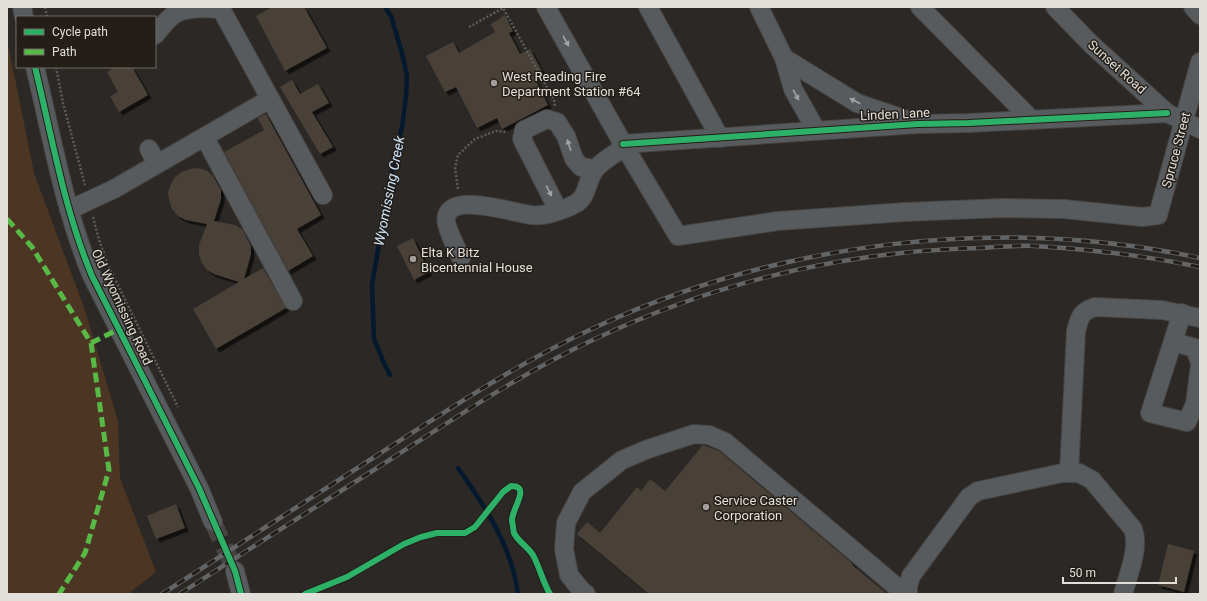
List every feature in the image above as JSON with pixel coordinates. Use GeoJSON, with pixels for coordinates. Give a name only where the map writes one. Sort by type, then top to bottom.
{"type":"FeatureCollection","features":[{"type":"Feature","properties":{"kind":"street"},"geometry":{"type":"LineString","coordinates":[[461,258],[448,227],[446,217],[448,212],[467,204],[531,215],[543,215],[575,204],[584,196],[594,169],[624,145],[546,7]]}},
{"type":"Feature","properties":{"kind":"street"},"geometry":{"type":"LineString","coordinates":[[648,7],[720,138]]}},
{"type":"Feature","properties":{"kind":"street"},"geometry":{"type":"LineString","coordinates":[[759,7],[784,58],[793,89],[816,130]]}},
{"type":"Feature","properties":{"kind":"street"},"geometry":{"type":"LineString","coordinates":[[920,7],[1031,119]]}},
{"type":"Feature","properties":{"kind":"street","name":"Sunset Road"},"geometry":{"type":"LineString","coordinates":[[1055,7],[1092,45],[1168,113],[1200,129]]}},
{"type":"Feature","properties":{"kind":"street"},"geometry":{"type":"LineString","coordinates":[[1193,7],[1200,15]]}},
{"type":"Feature","properties":{"kind":"street"},"geometry":{"type":"LineString","coordinates":[[156,34],[172,16],[178,13],[206,8],[221,9],[323,195]]}},
{"type":"Feature","properties":{"kind":"street"},"geometry":{"type":"LineString","coordinates":[[784,58],[857,103],[918,124]]}},
{"type":"Feature","properties":{"kind":"street","name":"Spruce Street"},"geometry":{"type":"LineString","coordinates":[[624,145],[678,236],[778,221],[905,212],[1003,208],[1064,209],[1142,217],[1158,215],[1200,62]]}},
{"type":"Feature","properties":{"kind":"street","name":"Old Wyomissing Road"},"geometry":{"type":"LineString","coordinates":[[35,68],[69,210],[92,276],[199,488],[213,522]]}},
{"type":"Feature","properties":{"kind":"street"},"geometry":{"type":"LineString","coordinates":[[69,210],[89,201],[153,156],[205,138],[270,100]]}},
{"type":"Feature","properties":{"kind":"street","name":"Linden Lane"},"geometry":{"type":"LineString","coordinates":[[624,145],[816,130],[1168,113]]}},
{"type":"Feature","properties":{"kind":"street"},"geometry":{"type":"LineString","coordinates":[[558,210],[522,139],[524,130],[547,118],[557,122],[566,136],[574,159],[582,167],[594,169]]}},
{"type":"Feature","properties":{"kind":"street"},"geometry":{"type":"LineString","coordinates":[[205,138],[293,301]]}},
{"type":"Feature","properties":{"kind":"street"},"geometry":{"type":"LineString","coordinates":[[1069,473],[1076,331],[1080,315],[1086,310],[1095,307],[1162,310],[1200,318]]}},
{"type":"Feature","properties":{"kind":"street"},"geometry":{"type":"LineString","coordinates":[[1173,342],[1195,348],[1200,364],[1195,404],[1187,422],[1150,413],[1182,313]]}},
{"type":"Feature","properties":{"kind":"street"},"geometry":{"type":"LineString","coordinates":[[586,594],[570,575],[564,549],[566,523],[582,492],[622,460],[648,449],[694,434],[709,435],[725,442],[906,594],[911,576],[970,497],[978,491],[1062,473],[1079,474],[1092,480],[1133,529],[1136,537],[1136,547],[1123,594]]}},
{"type":"Feature","properties":{"kind":"street"},"geometry":{"type":"LineString","coordinates":[[235,571],[241,594]]}},
{"type":"Feature","properties":{"kind":"path"},"geometry":{"type":"LineString","coordinates":[[469,27],[503,8],[554,100],[557,122]]}},
{"type":"Feature","properties":{"kind":"path"},"geometry":{"type":"LineString","coordinates":[[56,68],[63,103],[89,201]]}},
{"type":"Feature","properties":{"kind":"path"},"geometry":{"type":"LineString","coordinates":[[461,206],[455,168],[458,155],[475,139],[496,131],[513,132],[522,139]]}},
{"type":"Feature","properties":{"kind":"shaded area"},"geometry":{"type":"Polygon","coordinates":[[[7,39],[34,173],[85,310],[118,421],[120,478],[156,572],[128,594],[7,594],[7,39]]]}},
{"type":"Feature","properties":{"kind":"building"},"geometry":{"type":"Polygon","coordinates":[[[272,7],[304,7],[327,48],[285,71],[256,16],[272,7]]]}},
{"type":"Feature","properties":{"kind":"building"},"geometry":{"type":"Polygon","coordinates":[[[505,15],[513,31],[509,33],[520,54],[530,49],[542,71],[533,75],[548,105],[502,129],[497,118],[477,128],[456,87],[445,92],[426,56],[453,42],[459,53],[495,32],[491,24],[505,15]]]}},
{"type":"Feature","properties":{"kind":"building"},"geometry":{"type":"Polygon","coordinates":[[[113,68],[133,68],[148,95],[119,112],[110,96],[118,92],[107,72],[113,68]]]}},
{"type":"Feature","properties":{"kind":"building"},"geometry":{"type":"Polygon","coordinates":[[[292,80],[300,94],[318,84],[329,103],[312,112],[333,147],[320,154],[280,87],[292,80]]]}},
{"type":"Feature","properties":{"kind":"building"},"geometry":{"type":"Polygon","coordinates":[[[266,114],[321,215],[297,229],[313,256],[288,271],[224,152],[264,130],[258,118],[266,114]]]}},
{"type":"Feature","properties":{"kind":"building"},"geometry":{"type":"Polygon","coordinates":[[[198,168],[206,170],[213,176],[221,190],[221,199],[214,221],[235,225],[243,230],[251,246],[251,254],[244,279],[263,268],[286,308],[216,349],[193,309],[239,282],[214,274],[207,270],[199,255],[199,245],[207,224],[186,220],[178,216],[172,209],[168,192],[175,177],[182,172],[198,168]]]}},
{"type":"Feature","properties":{"kind":"building","name":"Elta K Bitz Bicentennial House"},"geometry":{"type":"Polygon","coordinates":[[[413,238],[429,272],[414,280],[397,246],[413,238]]]}},
{"type":"Feature","properties":{"kind":"building","name":"Service Caster Corporation"},"geometry":{"type":"Polygon","coordinates":[[[703,445],[719,451],[887,594],[649,594],[577,534],[587,522],[600,533],[637,487],[641,491],[650,479],[665,491],[703,445]]]}},
{"type":"Feature","properties":{"kind":"building"},"geometry":{"type":"Polygon","coordinates":[[[176,504],[185,528],[156,539],[147,516],[176,504]]]}},
{"type":"Feature","properties":{"kind":"building"},"geometry":{"type":"Polygon","coordinates":[[[1168,544],[1194,551],[1184,592],[1158,585],[1168,544]]]}},
{"type":"Feature","properties":{"kind":"waterway","name":"Wyomissing Creek"},"geometry":{"type":"LineString","coordinates":[[385,7],[391,16],[407,75],[402,127],[391,175],[372,285],[374,339],[390,375]]}},
{"type":"Feature","properties":{"kind":"waterway","name":"Wyomissing Creek"},"geometry":{"type":"LineString","coordinates":[[458,468],[478,497],[496,528],[510,560],[518,594]]}},
{"type":"Feature","properties":{"kind":"tunnel"},"geometry":{"type":"LineString","coordinates":[[213,522],[235,571]]}},
{"type":"Feature","properties":{"kind":"railway"},"geometry":{"type":"LineString","coordinates":[[162,594],[430,421],[539,355],[596,327],[667,298],[741,274],[816,256],[893,244],[970,238],[1047,239],[1124,245],[1200,258]]}},
{"type":"Feature","properties":{"kind":"railway"},"geometry":{"type":"LineString","coordinates":[[180,594],[518,379],[597,338],[642,318],[689,301],[784,273],[880,255],[930,250],[1035,246],[1118,254],[1200,267]]}},
{"type":"Feature","properties":{"kind":"marked path"},"geometry":{"type":"LineString","coordinates":[[7,219],[32,247],[91,343],[109,470],[85,553],[59,594]]}},
{"type":"Feature","properties":{"kind":"marked path"},"geometry":{"type":"LineString","coordinates":[[91,343],[119,329]]}},
{"type":"Feature","properties":{"kind":"cycle path"},"geometry":{"type":"LineString","coordinates":[[35,68],[66,199],[82,251],[92,276],[199,488],[235,571],[241,594]]}},
{"type":"Feature","properties":{"kind":"cycle path"},"geometry":{"type":"LineString","coordinates":[[623,144],[918,124],[969,123],[1167,113]]}},
{"type":"Feature","properties":{"kind":"cycle path"},"geometry":{"type":"LineString","coordinates":[[305,594],[347,577],[404,544],[421,537],[437,533],[465,533],[475,527],[503,492],[511,486],[517,487],[520,490],[519,499],[512,521],[514,533],[532,554],[550,594]]}},
{"type":"Feature","properties":{"kind":"place","name":"West Reading Fire Department Station #64"},"geometry":{"type":"Point","coordinates":[494,83]}},
{"type":"Feature","properties":{"kind":"place","name":"Elta K Bitz Bicentennial House"},"geometry":{"type":"Point","coordinates":[413,259]}},
{"type":"Feature","properties":{"kind":"place","name":"Service Caster Corporation"},"geometry":{"type":"Point","coordinates":[706,507]}}]}
